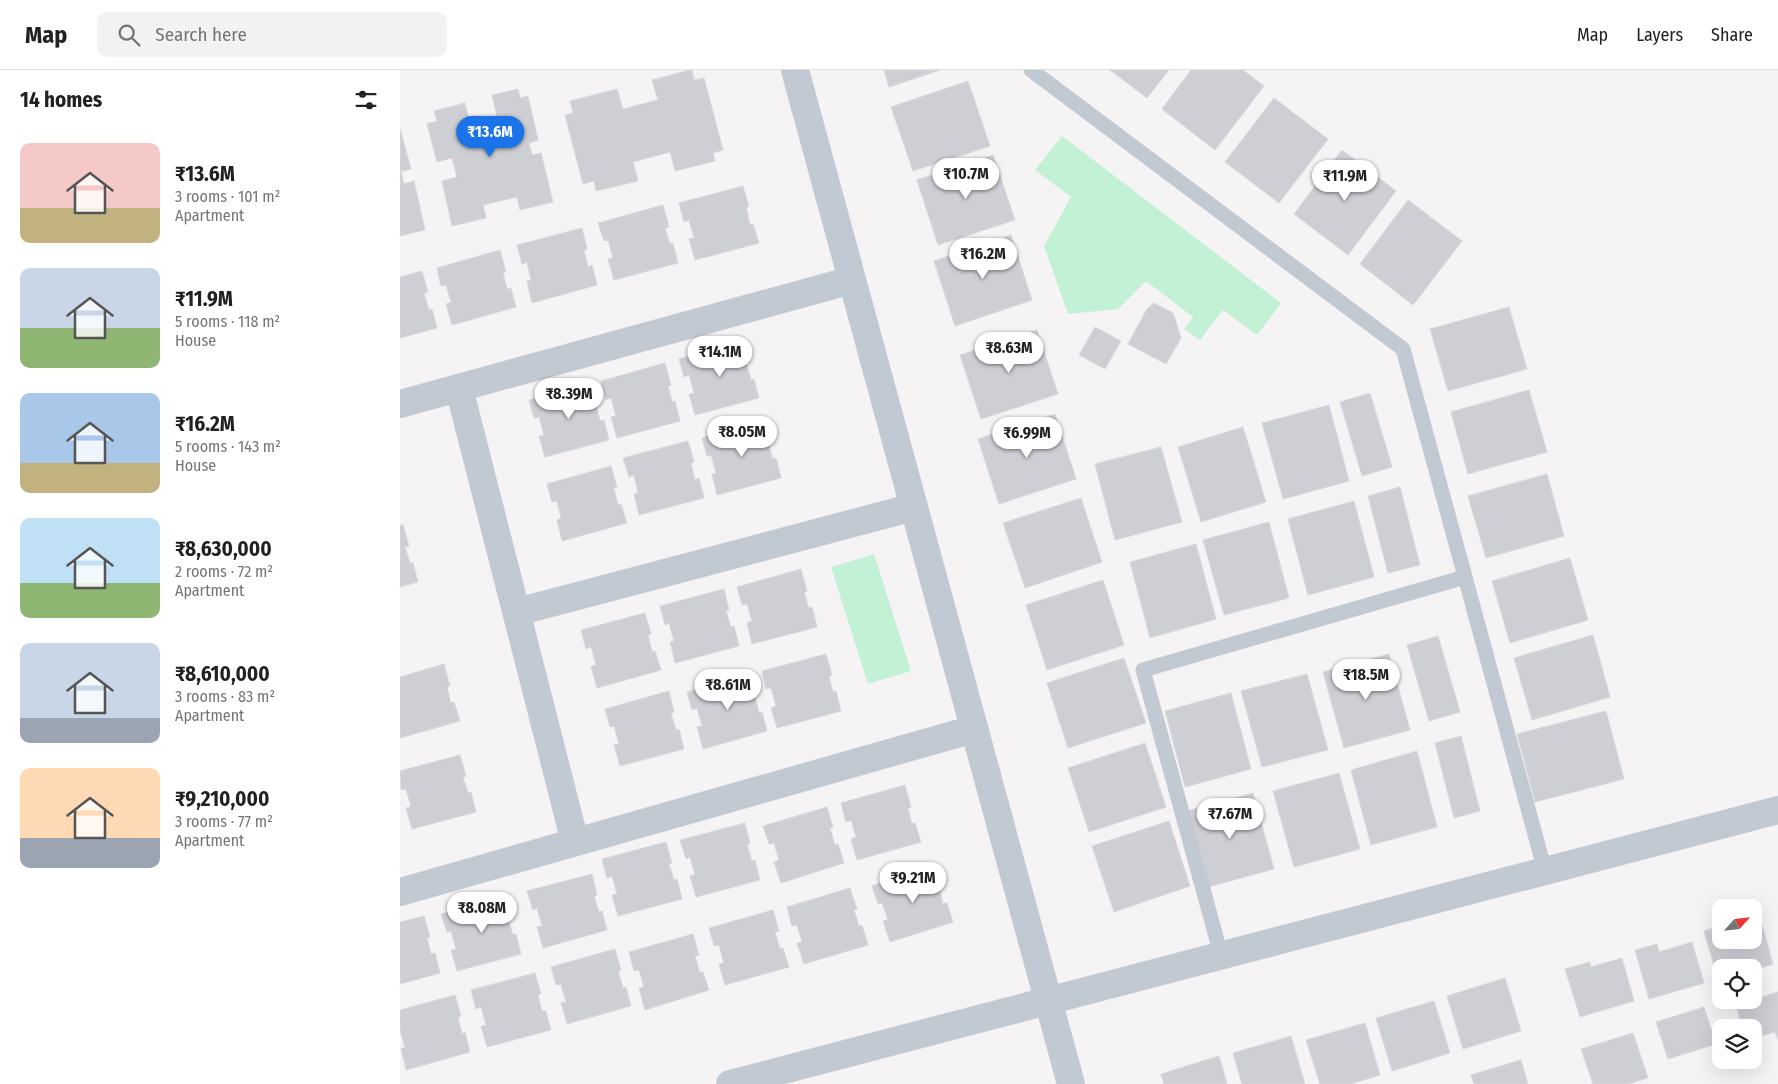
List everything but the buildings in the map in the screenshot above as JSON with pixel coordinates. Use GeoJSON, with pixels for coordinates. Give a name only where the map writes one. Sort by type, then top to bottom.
{"type":"FeatureCollection","features":[{"type":"Feature","properties":{"kind":"street"},"geometry":{"type":"LineString","coordinates":[[795,70],[1071,1084]]}},
{"type":"Feature","properties":{"kind":"street"},"geometry":{"type":"LineString","coordinates":[[400,404],[852,280]]}},
{"type":"Feature","properties":{"kind":"street"},"geometry":{"type":"LineString","coordinates":[[459,388],[575,842]]}},
{"type":"Feature","properties":{"kind":"street"},"geometry":{"type":"LineString","coordinates":[[516,612],[914,507]]}},
{"type":"Feature","properties":{"kind":"street"},"geometry":{"type":"LineString","coordinates":[[400,892],[974,729]]}},
{"type":"Feature","properties":{"kind":"street"},"geometry":{"type":"LineString","coordinates":[[730,1084],[1778,810]]}},
{"type":"Feature","properties":{"kind":"lane"},"geometry":{"type":"LineString","coordinates":[[1031,70],[1403,350],[1545,871]]}},
{"type":"Feature","properties":{"kind":"lane"},"geometry":{"type":"LineString","coordinates":[[1221,955],[1143,670],[1465,577]]}},
{"type":"Feature","properties":{"kind":"green space"},"geometry":{"type":"Polygon","coordinates":[[[1062,136],[1281,303],[1257,335],[1223,310],[1200,340],[1184,329],[1193,317],[1146,281],[1118,309],[1068,314],[1044,246],[1071,197],[1035,170],[1062,136]]]}},
{"type":"Feature","properties":{"kind":"green space"},"geometry":{"type":"Polygon","coordinates":[[[874,554],[911,671],[868,684],[831,567],[874,554]]]}}]}
